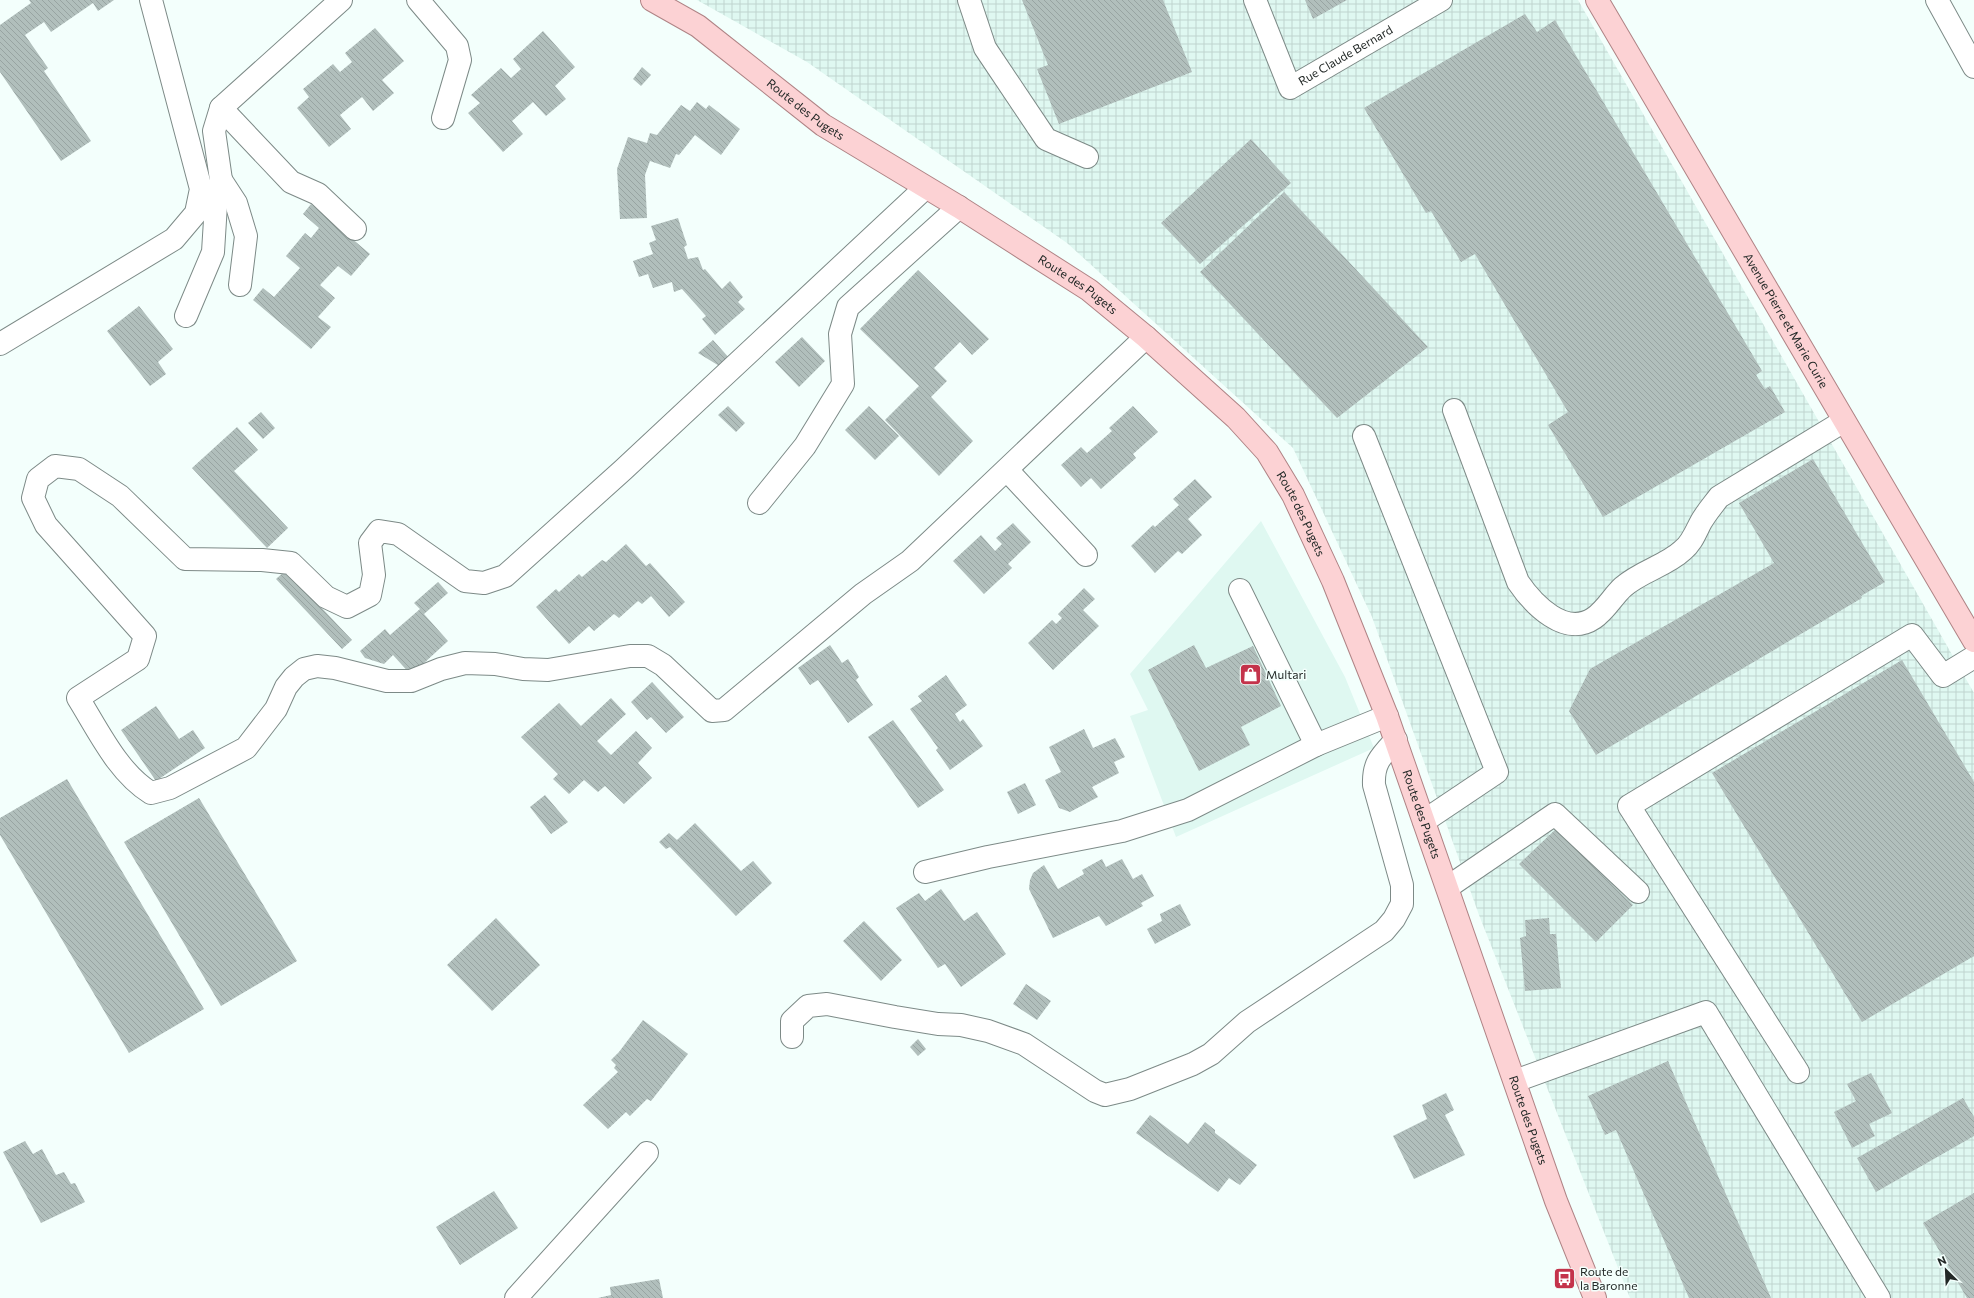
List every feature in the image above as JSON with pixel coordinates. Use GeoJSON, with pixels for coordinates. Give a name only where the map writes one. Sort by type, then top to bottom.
{"type":"FeatureCollection","features":[{"type":"Feature","properties":{"kind":"main road","name":"Route des Pugets"},"geometry":{"type":"LineString","coordinates":[[652,0],[698,26],[823,125],[958,207],[1089,290],[1146,337],[1236,418],[1268,452],[1293,495],[1333,581],[1388,716],[1556,1201],[1594,1298]]}},
{"type":"Feature","properties":{"kind":"main road","name":"Avenue Pierre et Marie Curie"},"geometry":{"type":"LineString","coordinates":[[1597,0],[1974,641]]}},
{"type":"Feature","properties":{"kind":"street"},"geometry":{"type":"LineString","coordinates":[[0,344],[174,239],[196,213],[201,189],[150,0]]}},
{"type":"Feature","properties":{"kind":"street"},"geometry":{"type":"LineString","coordinates":[[186,316],[213,252],[216,204],[220,180],[214,131],[221,108],[341,0]]}},
{"type":"Feature","properties":{"kind":"street"},"geometry":{"type":"LineString","coordinates":[[418,0],[457,46],[460,60],[443,118]]}},
{"type":"Feature","properties":{"kind":"street"},"geometry":{"type":"LineString","coordinates":[[969,0],[985,48],[1046,139],[1087,157]]}},
{"type":"Feature","properties":{"kind":"street","name":"Rue Claude Bernard"},"geometry":{"type":"LineString","coordinates":[[1255,0],[1290,88],[1442,0]]}},
{"type":"Feature","properties":{"kind":"street"},"geometry":{"type":"LineString","coordinates":[[1936,0],[1974,67]]}},
{"type":"Feature","properties":{"kind":"street"},"geometry":{"type":"LineString","coordinates":[[221,108],[291,182],[318,194],[355,228]]}},
{"type":"Feature","properties":{"kind":"street"},"geometry":{"type":"LineString","coordinates":[[220,180],[236,203],[246,236],[240,285]]}},
{"type":"Feature","properties":{"kind":"street"},"geometry":{"type":"LineString","coordinates":[[925,188],[821,287],[588,502],[505,576],[484,583],[465,582],[398,534],[379,531],[370,543],[374,575],[370,595],[348,607],[326,597],[291,563],[262,560],[185,559],[120,496],[80,469],[55,466],[38,479],[33,498],[46,525],[145,636],[138,659],[78,698],[125,772],[138,785],[151,793],[170,788],[246,748],[276,709],[286,688],[294,677],[304,669],[317,666],[335,668],[387,681],[411,681],[442,669],[465,663],[495,664],[523,669],[548,670],[630,656],[648,656],[663,665],[712,711],[724,710],[863,594],[910,561],[1146,337]]}},
{"type":"Feature","properties":{"kind":"street"},"geometry":{"type":"LineString","coordinates":[[759,503],[805,446],[843,384],[840,334],[848,307],[958,207]]}},
{"type":"Feature","properties":{"kind":"street"},"geometry":{"type":"LineString","coordinates":[[1454,410],[1518,582],[1528,597],[1546,614],[1566,623],[1583,625],[1596,618],[1624,586],[1683,550],[1691,541],[1709,509],[1719,497],[1844,421]]}},
{"type":"Feature","properties":{"kind":"street"},"geometry":{"type":"LineString","coordinates":[[1364,436],[1498,772],[1424,821]]}},
{"type":"Feature","properties":{"kind":"street"},"geometry":{"type":"LineString","coordinates":[[1007,470],[1086,555]]}},
{"type":"Feature","properties":{"kind":"street"},"geometry":{"type":"LineString","coordinates":[[1240,590],[1316,745]]}},
{"type":"Feature","properties":{"kind":"street"},"geometry":{"type":"LineString","coordinates":[[1798,1072],[1629,806],[1912,635],[1942,676],[1974,657]]}},
{"type":"Feature","properties":{"kind":"street"},"geometry":{"type":"LineString","coordinates":[[925,872],[988,857],[1122,830],[1188,810],[1316,745],[1388,716]]}},
{"type":"Feature","properties":{"kind":"street"},"geometry":{"type":"LineString","coordinates":[[792,1037],[792,1020],[808,1006],[827,1004],[938,1024],[960,1025],[988,1031],[1024,1044],[1105,1096],[1130,1089],[1193,1064],[1211,1054],[1247,1022],[1384,931],[1394,919],[1402,904],[1402,885],[1374,786],[1374,773],[1378,760],[1396,740]]}},
{"type":"Feature","properties":{"kind":"street"},"geometry":{"type":"LineString","coordinates":[[1448,887],[1555,814],[1638,892]]}},
{"type":"Feature","properties":{"kind":"street"},"geometry":{"type":"LineString","coordinates":[[1515,1081],[1706,1012],[1879,1298]]}},
{"type":"Feature","properties":{"kind":"street"},"geometry":{"type":"LineString","coordinates":[[516,1298],[648,1153]]}},
{"type":"Feature","properties":{"kind":"shaded area"},"geometry":{"type":"Polygon","coordinates":[[[697,0],[1578,0],[1974,693],[1974,1298],[1630,1298],[1479,915],[1372,617],[1293,448],[1067,243],[807,62],[697,0]]]}},
{"type":"Feature","properties":{"kind":"shaded area"},"geometry":{"type":"Polygon","coordinates":[[[1261,521],[1345,677],[1374,748],[1176,837],[1130,716],[1148,710],[1130,674],[1261,521]]]}},
{"type":"Feature","properties":{"kind":"building"},"geometry":{"type":"Polygon","coordinates":[[[29,0],[114,0],[98,11],[93,3],[51,32],[44,22],[25,35],[48,68],[44,71],[91,141],[61,161],[0,72],[0,25],[31,3],[29,0]]]}},
{"type":"Feature","properties":{"kind":"building"},"geometry":{"type":"Polygon","coordinates":[[[1022,0],[1163,0],[1192,72],[1059,124],[1037,69],[1048,65],[1022,0]]]}},
{"type":"Feature","properties":{"kind":"building"},"geometry":{"type":"Polygon","coordinates":[[[1305,0],[1347,0],[1313,19],[1305,0]]]}},
{"type":"Feature","properties":{"kind":"building"},"geometry":{"type":"Polygon","coordinates":[[[1525,14],[1537,32],[1555,20],[1762,371],[1756,375],[1765,389],[1770,386],[1785,412],[1603,517],[1548,425],[1568,412],[1475,254],[1461,262],[1431,211],[1426,213],[1364,108],[1525,14]]]}},
{"type":"Feature","properties":{"kind":"building"},"geometry":{"type":"Polygon","coordinates":[[[375,28],[404,61],[382,80],[394,93],[373,111],[362,97],[340,115],[351,129],[329,147],[297,108],[309,97],[303,89],[333,64],[340,72],[352,62],[345,53],[375,28]]]}},
{"type":"Feature","properties":{"kind":"building"},"geometry":{"type":"Polygon","coordinates":[[[543,31],[575,67],[555,86],[566,99],[546,116],[533,102],[512,121],[523,134],[503,152],[468,113],[480,103],[471,95],[501,68],[511,78],[521,69],[513,59],[543,31]]]}},
{"type":"Feature","properties":{"kind":"building"},"geometry":{"type":"Polygon","coordinates":[[[642,67],[651,75],[641,86],[633,79],[642,67]]]}},
{"type":"Feature","properties":{"kind":"building"},"geometry":{"type":"Polygon","coordinates":[[[697,102],[706,109],[709,105],[740,129],[721,155],[695,135],[679,155],[676,154],[670,168],[650,161],[645,175],[647,218],[620,219],[617,169],[628,137],[647,143],[650,133],[657,135],[681,105],[690,111],[697,102]]]}},
{"type":"Feature","properties":{"kind":"building"},"geometry":{"type":"Polygon","coordinates":[[[1251,139],[1291,183],[1200,264],[1161,223],[1251,139]]]}},
{"type":"Feature","properties":{"kind":"building"},"geometry":{"type":"Polygon","coordinates":[[[1284,192],[1428,347],[1337,418],[1200,272],[1284,192]]]}},
{"type":"Feature","properties":{"kind":"building"},"geometry":{"type":"Polygon","coordinates":[[[311,204],[370,254],[351,276],[338,266],[320,285],[335,298],[318,317],[331,327],[311,349],[253,300],[263,288],[274,297],[300,268],[286,256],[305,233],[311,238],[319,228],[303,214],[311,204]]]}},
{"type":"Feature","properties":{"kind":"building"},"geometry":{"type":"Polygon","coordinates":[[[678,218],[687,245],[684,247],[688,259],[698,257],[703,270],[705,269],[722,289],[730,281],[743,297],[738,302],[745,309],[715,335],[702,319],[706,316],[682,289],[674,292],[672,282],[653,288],[648,274],[639,277],[633,261],[653,254],[649,243],[656,240],[651,226],[678,218]]]}},
{"type":"Feature","properties":{"kind":"building"},"geometry":{"type":"Polygon","coordinates":[[[918,270],[989,339],[972,355],[960,342],[934,368],[947,381],[931,397],[973,441],[939,476],[885,420],[919,386],[860,329],[918,270]]]}},
{"type":"Feature","properties":{"kind":"building"},"geometry":{"type":"Polygon","coordinates":[[[139,306],[173,349],[158,362],[166,374],[150,386],[107,331],[139,306]]]}},
{"type":"Feature","properties":{"kind":"building"},"geometry":{"type":"Polygon","coordinates":[[[802,337],[825,361],[799,387],[775,362],[802,337]]]}},
{"type":"Feature","properties":{"kind":"building"},"geometry":{"type":"Polygon","coordinates":[[[713,340],[730,359],[721,367],[698,353],[713,340]]]}},
{"type":"Feature","properties":{"kind":"building"},"geometry":{"type":"Polygon","coordinates":[[[728,406],[745,423],[736,432],[718,415],[728,406]]]}},
{"type":"Feature","properties":{"kind":"building"},"geometry":{"type":"Polygon","coordinates":[[[869,406],[899,436],[875,460],[845,430],[869,406]]]}},
{"type":"Feature","properties":{"kind":"building"},"geometry":{"type":"Polygon","coordinates":[[[1133,406],[1158,432],[1133,454],[1136,458],[1101,489],[1091,478],[1081,487],[1061,465],[1081,447],[1087,453],[1112,431],[1109,428],[1133,406]]]}},
{"type":"Feature","properties":{"kind":"building"},"geometry":{"type":"Polygon","coordinates":[[[261,412],[275,428],[263,439],[248,423],[261,412]]]}},
{"type":"Feature","properties":{"kind":"building"},"geometry":{"type":"Polygon","coordinates":[[[237,427],[258,450],[234,471],[288,528],[267,548],[192,468],[237,427]]]}},
{"type":"Feature","properties":{"kind":"building"},"geometry":{"type":"Polygon","coordinates":[[[1813,459],[1885,582],[1861,596],[1862,598],[1596,755],[1569,711],[1590,669],[1774,563],[1739,503],[1813,459]]]}},
{"type":"Feature","properties":{"kind":"building"},"geometry":{"type":"Polygon","coordinates":[[[1195,479],[1212,497],[1188,519],[1202,535],[1182,554],[1178,551],[1155,573],[1131,546],[1153,525],[1155,527],[1179,505],[1173,499],[1195,479]]]}},
{"type":"Feature","properties":{"kind":"building"},"geometry":{"type":"Polygon","coordinates":[[[1013,523],[1031,542],[1008,564],[1012,568],[984,594],[953,561],[981,535],[995,551],[1002,544],[996,538],[1013,523]]]}},
{"type":"Feature","properties":{"kind":"building"},"geometry":{"type":"Polygon","coordinates":[[[626,544],[646,566],[650,563],[685,602],[669,617],[651,596],[642,604],[638,601],[619,618],[614,614],[594,631],[589,626],[569,644],[536,607],[556,589],[559,592],[579,574],[582,577],[602,560],[606,562],[626,544]]]}},
{"type":"Feature","properties":{"kind":"building"},"geometry":{"type":"Polygon","coordinates":[[[286,570],[352,640],[342,649],[276,579],[286,570]]]}},
{"type":"Feature","properties":{"kind":"building"},"geometry":{"type":"Polygon","coordinates":[[[438,582],[448,593],[424,614],[448,641],[411,675],[393,655],[384,664],[365,658],[360,651],[385,629],[390,635],[420,609],[414,603],[438,582]]]}},
{"type":"Feature","properties":{"kind":"building"},"geometry":{"type":"Polygon","coordinates":[[[1084,588],[1095,599],[1083,610],[1099,626],[1053,670],[1028,643],[1052,620],[1056,624],[1062,618],[1058,614],[1084,588]]]}},
{"type":"Feature","properties":{"kind":"building"},"geometry":{"type":"Polygon","coordinates":[[[830,645],[842,663],[848,659],[859,677],[856,680],[873,705],[848,723],[818,680],[810,685],[798,668],[830,645]]]}},
{"type":"Feature","properties":{"kind":"building"},"geometry":{"type":"Polygon","coordinates":[[[1194,645],[1206,668],[1253,646],[1281,706],[1241,727],[1250,745],[1199,771],[1148,670],[1194,645]]]}},
{"type":"Feature","properties":{"kind":"building"},"geometry":{"type":"Polygon","coordinates":[[[1902,660],[1974,782],[1974,956],[1862,1022],[1712,773],[1902,660]]]}},
{"type":"Feature","properties":{"kind":"building"},"geometry":{"type":"Polygon","coordinates":[[[946,675],[967,705],[955,714],[960,722],[963,719],[983,746],[950,770],[936,750],[938,748],[910,709],[922,701],[918,696],[946,675]]]}},
{"type":"Feature","properties":{"kind":"building"},"geometry":{"type":"Polygon","coordinates":[[[652,682],[684,717],[666,733],[651,717],[647,720],[631,702],[652,682]]]}},
{"type":"Feature","properties":{"kind":"building"},"geometry":{"type":"Polygon","coordinates":[[[611,698],[626,714],[597,741],[611,755],[636,731],[652,748],[638,763],[652,778],[624,804],[605,786],[598,792],[584,780],[569,794],[553,779],[558,774],[521,737],[559,703],[581,726],[611,698]]]}},
{"type":"Feature","properties":{"kind":"building"},"geometry":{"type":"Polygon","coordinates":[[[156,706],[179,739],[193,730],[205,748],[156,781],[121,730],[156,706]]]}},
{"type":"Feature","properties":{"kind":"building"},"geometry":{"type":"Polygon","coordinates":[[[893,720],[944,790],[918,808],[868,737],[893,720]]]}},
{"type":"Feature","properties":{"kind":"building"},"geometry":{"type":"Polygon","coordinates":[[[1084,729],[1093,748],[1115,738],[1125,757],[1114,762],[1119,773],[1092,787],[1098,797],[1070,812],[1059,808],[1045,780],[1061,772],[1049,747],[1084,729]]]}},
{"type":"Feature","properties":{"kind":"building"},"geometry":{"type":"Polygon","coordinates":[[[67,779],[204,1009],[129,1053],[0,835],[0,818],[67,779]]]}},
{"type":"Feature","properties":{"kind":"building"},"geometry":{"type":"Polygon","coordinates":[[[1025,783],[1036,805],[1018,814],[1007,792],[1025,783]]]}},
{"type":"Feature","properties":{"kind":"building"},"geometry":{"type":"Polygon","coordinates":[[[545,795],[568,822],[551,834],[530,807],[545,795]]]}},
{"type":"Feature","properties":{"kind":"building"},"geometry":{"type":"Polygon","coordinates":[[[199,798],[297,961],[221,1006],[124,842],[199,798]]]}},
{"type":"Feature","properties":{"kind":"building"},"geometry":{"type":"Polygon","coordinates":[[[695,823],[741,871],[753,861],[772,883],[736,916],[670,847],[666,849],[659,842],[669,833],[677,840],[695,823]]]}},
{"type":"Feature","properties":{"kind":"building"},"geometry":{"type":"Polygon","coordinates":[[[1557,828],[1633,905],[1596,942],[1519,864],[1557,828]]]}},
{"type":"Feature","properties":{"kind":"building"},"geometry":{"type":"Polygon","coordinates":[[[1102,859],[1106,867],[1122,859],[1133,879],[1142,874],[1154,896],[1141,903],[1143,906],[1106,926],[1099,916],[1053,938],[1029,889],[1030,880],[1033,873],[1044,865],[1058,889],[1084,874],[1082,870],[1102,859]]]}},
{"type":"Feature","properties":{"kind":"building"},"geometry":{"type":"Polygon","coordinates":[[[941,889],[964,921],[977,912],[1006,954],[961,987],[945,964],[938,968],[896,908],[919,893],[925,901],[941,889]]]}},
{"type":"Feature","properties":{"kind":"building"},"geometry":{"type":"Polygon","coordinates":[[[1180,904],[1191,925],[1155,944],[1147,929],[1162,921],[1160,914],[1180,904]]]}},
{"type":"Feature","properties":{"kind":"building"},"geometry":{"type":"Polygon","coordinates":[[[496,918],[540,965],[492,1011],[447,965],[496,918]]]}},
{"type":"Feature","properties":{"kind":"building"},"geometry":{"type":"Polygon","coordinates":[[[1549,918],[1550,934],[1556,934],[1561,988],[1525,991],[1520,938],[1526,936],[1525,920],[1549,918]]]}},
{"type":"Feature","properties":{"kind":"building"},"geometry":{"type":"Polygon","coordinates":[[[864,921],[902,960],[881,981],[843,941],[864,921]]]}},
{"type":"Feature","properties":{"kind":"building"},"geometry":{"type":"Polygon","coordinates":[[[1026,984],[1051,1001],[1037,1020],[1013,1004],[1026,984]]]}},
{"type":"Feature","properties":{"kind":"building"},"geometry":{"type":"Polygon","coordinates":[[[643,1020],[688,1054],[651,1101],[647,1099],[630,1116],[626,1112],[608,1129],[583,1105],[618,1072],[614,1068],[616,1065],[611,1060],[619,1052],[643,1020]]]}},
{"type":"Feature","properties":{"kind":"building"},"geometry":{"type":"Polygon","coordinates":[[[918,1039],[926,1049],[918,1056],[910,1047],[918,1039]]]}},
{"type":"Feature","properties":{"kind":"building"},"geometry":{"type":"Polygon","coordinates":[[[1668,1061],[1771,1298],[1689,1298],[1616,1130],[1605,1135],[1588,1096],[1668,1061]]]}},
{"type":"Feature","properties":{"kind":"building"},"geometry":{"type":"Polygon","coordinates":[[[1871,1073],[1892,1113],[1869,1124],[1875,1136],[1852,1148],[1834,1112],[1856,1101],[1847,1084],[1871,1073]]]}},
{"type":"Feature","properties":{"kind":"building"},"geometry":{"type":"Polygon","coordinates":[[[1446,1093],[1454,1110],[1445,1115],[1465,1155],[1414,1179],[1393,1136],[1427,1119],[1422,1105],[1446,1093]]]}},
{"type":"Feature","properties":{"kind":"building"},"geometry":{"type":"Polygon","coordinates":[[[1963,1098],[1974,1117],[1974,1136],[1876,1192],[1857,1158],[1963,1098]]]}},
{"type":"Feature","properties":{"kind":"building"},"geometry":{"type":"Polygon","coordinates":[[[1150,1115],[1188,1144],[1205,1122],[1215,1130],[1215,1133],[1257,1165],[1240,1185],[1229,1178],[1218,1192],[1136,1133],[1150,1115]]]}},
{"type":"Feature","properties":{"kind":"building"},"geometry":{"type":"Polygon","coordinates":[[[25,1141],[33,1154],[42,1149],[56,1175],[64,1172],[71,1184],[75,1183],[85,1202],[41,1223],[3,1152],[25,1141]]]}},
{"type":"Feature","properties":{"kind":"building"},"geometry":{"type":"Polygon","coordinates":[[[494,1191],[518,1228],[460,1265],[436,1227],[494,1191]]]}},
{"type":"Feature","properties":{"kind":"building"},"geometry":{"type":"Polygon","coordinates":[[[1974,1193],[1974,1298],[1967,1298],[1923,1223],[1974,1193]]]}},
{"type":"Feature","properties":{"kind":"building"},"geometry":{"type":"Polygon","coordinates":[[[659,1279],[663,1298],[598,1298],[611,1295],[610,1287],[659,1279]]]}},
{"type":"Feature","properties":{"kind":"place","name":"Multari"},"geometry":{"type":"Point","coordinates":[1251,675]}},
{"type":"Feature","properties":{"kind":"place","name":"Route de la Baronne"},"geometry":{"type":"Point","coordinates":[1564,1279]}}]}
